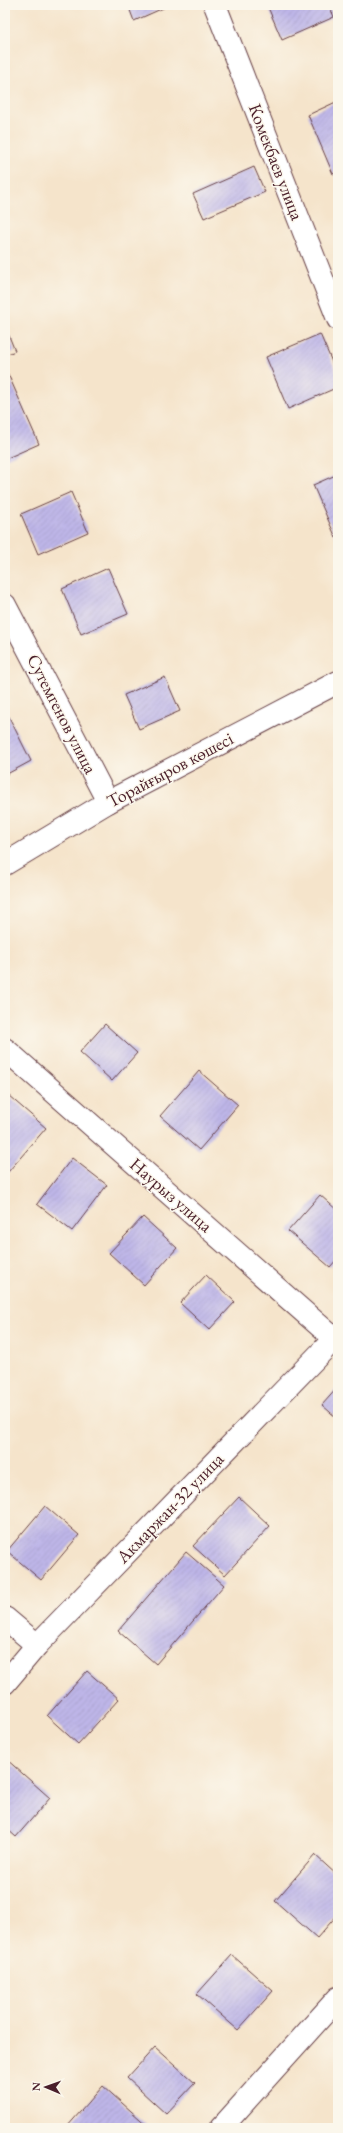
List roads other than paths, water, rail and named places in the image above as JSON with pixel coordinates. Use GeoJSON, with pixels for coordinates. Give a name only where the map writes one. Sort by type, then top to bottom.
{"type":"FeatureCollection","features":[{"type":"Feature","properties":{"kind":"street","name":"Комекбаев улица"},"geometry":{"type":"LineString","coordinates":[[215,5],[338,319]]}},
{"type":"Feature","properties":{"kind":"street","name":"Сутемгенов улица"},"geometry":{"type":"LineString","coordinates":[[5,605],[108,802]]}},
{"type":"Feature","properties":{"kind":"street","name":"Торайғыров көшесі"},"geometry":{"type":"LineString","coordinates":[[5,864],[108,802],[338,682]]}},
{"type":"Feature","properties":{"kind":"street","name":"Наурыз улица"},"geometry":{"type":"LineString","coordinates":[[5,1049],[337,1339]]}},
{"type":"Feature","properties":{"kind":"street","name":"Акмаржан-32 улица"},"geometry":{"type":"LineString","coordinates":[[5,1683],[37,1645],[337,1339]]}},
{"type":"Feature","properties":{"kind":"street"},"geometry":{"type":"LineString","coordinates":[[5,1618],[37,1645]]}},
{"type":"Feature","properties":{"kind":"street"},"geometry":{"type":"LineString","coordinates":[[221,2128],[338,1998]]}}]}
